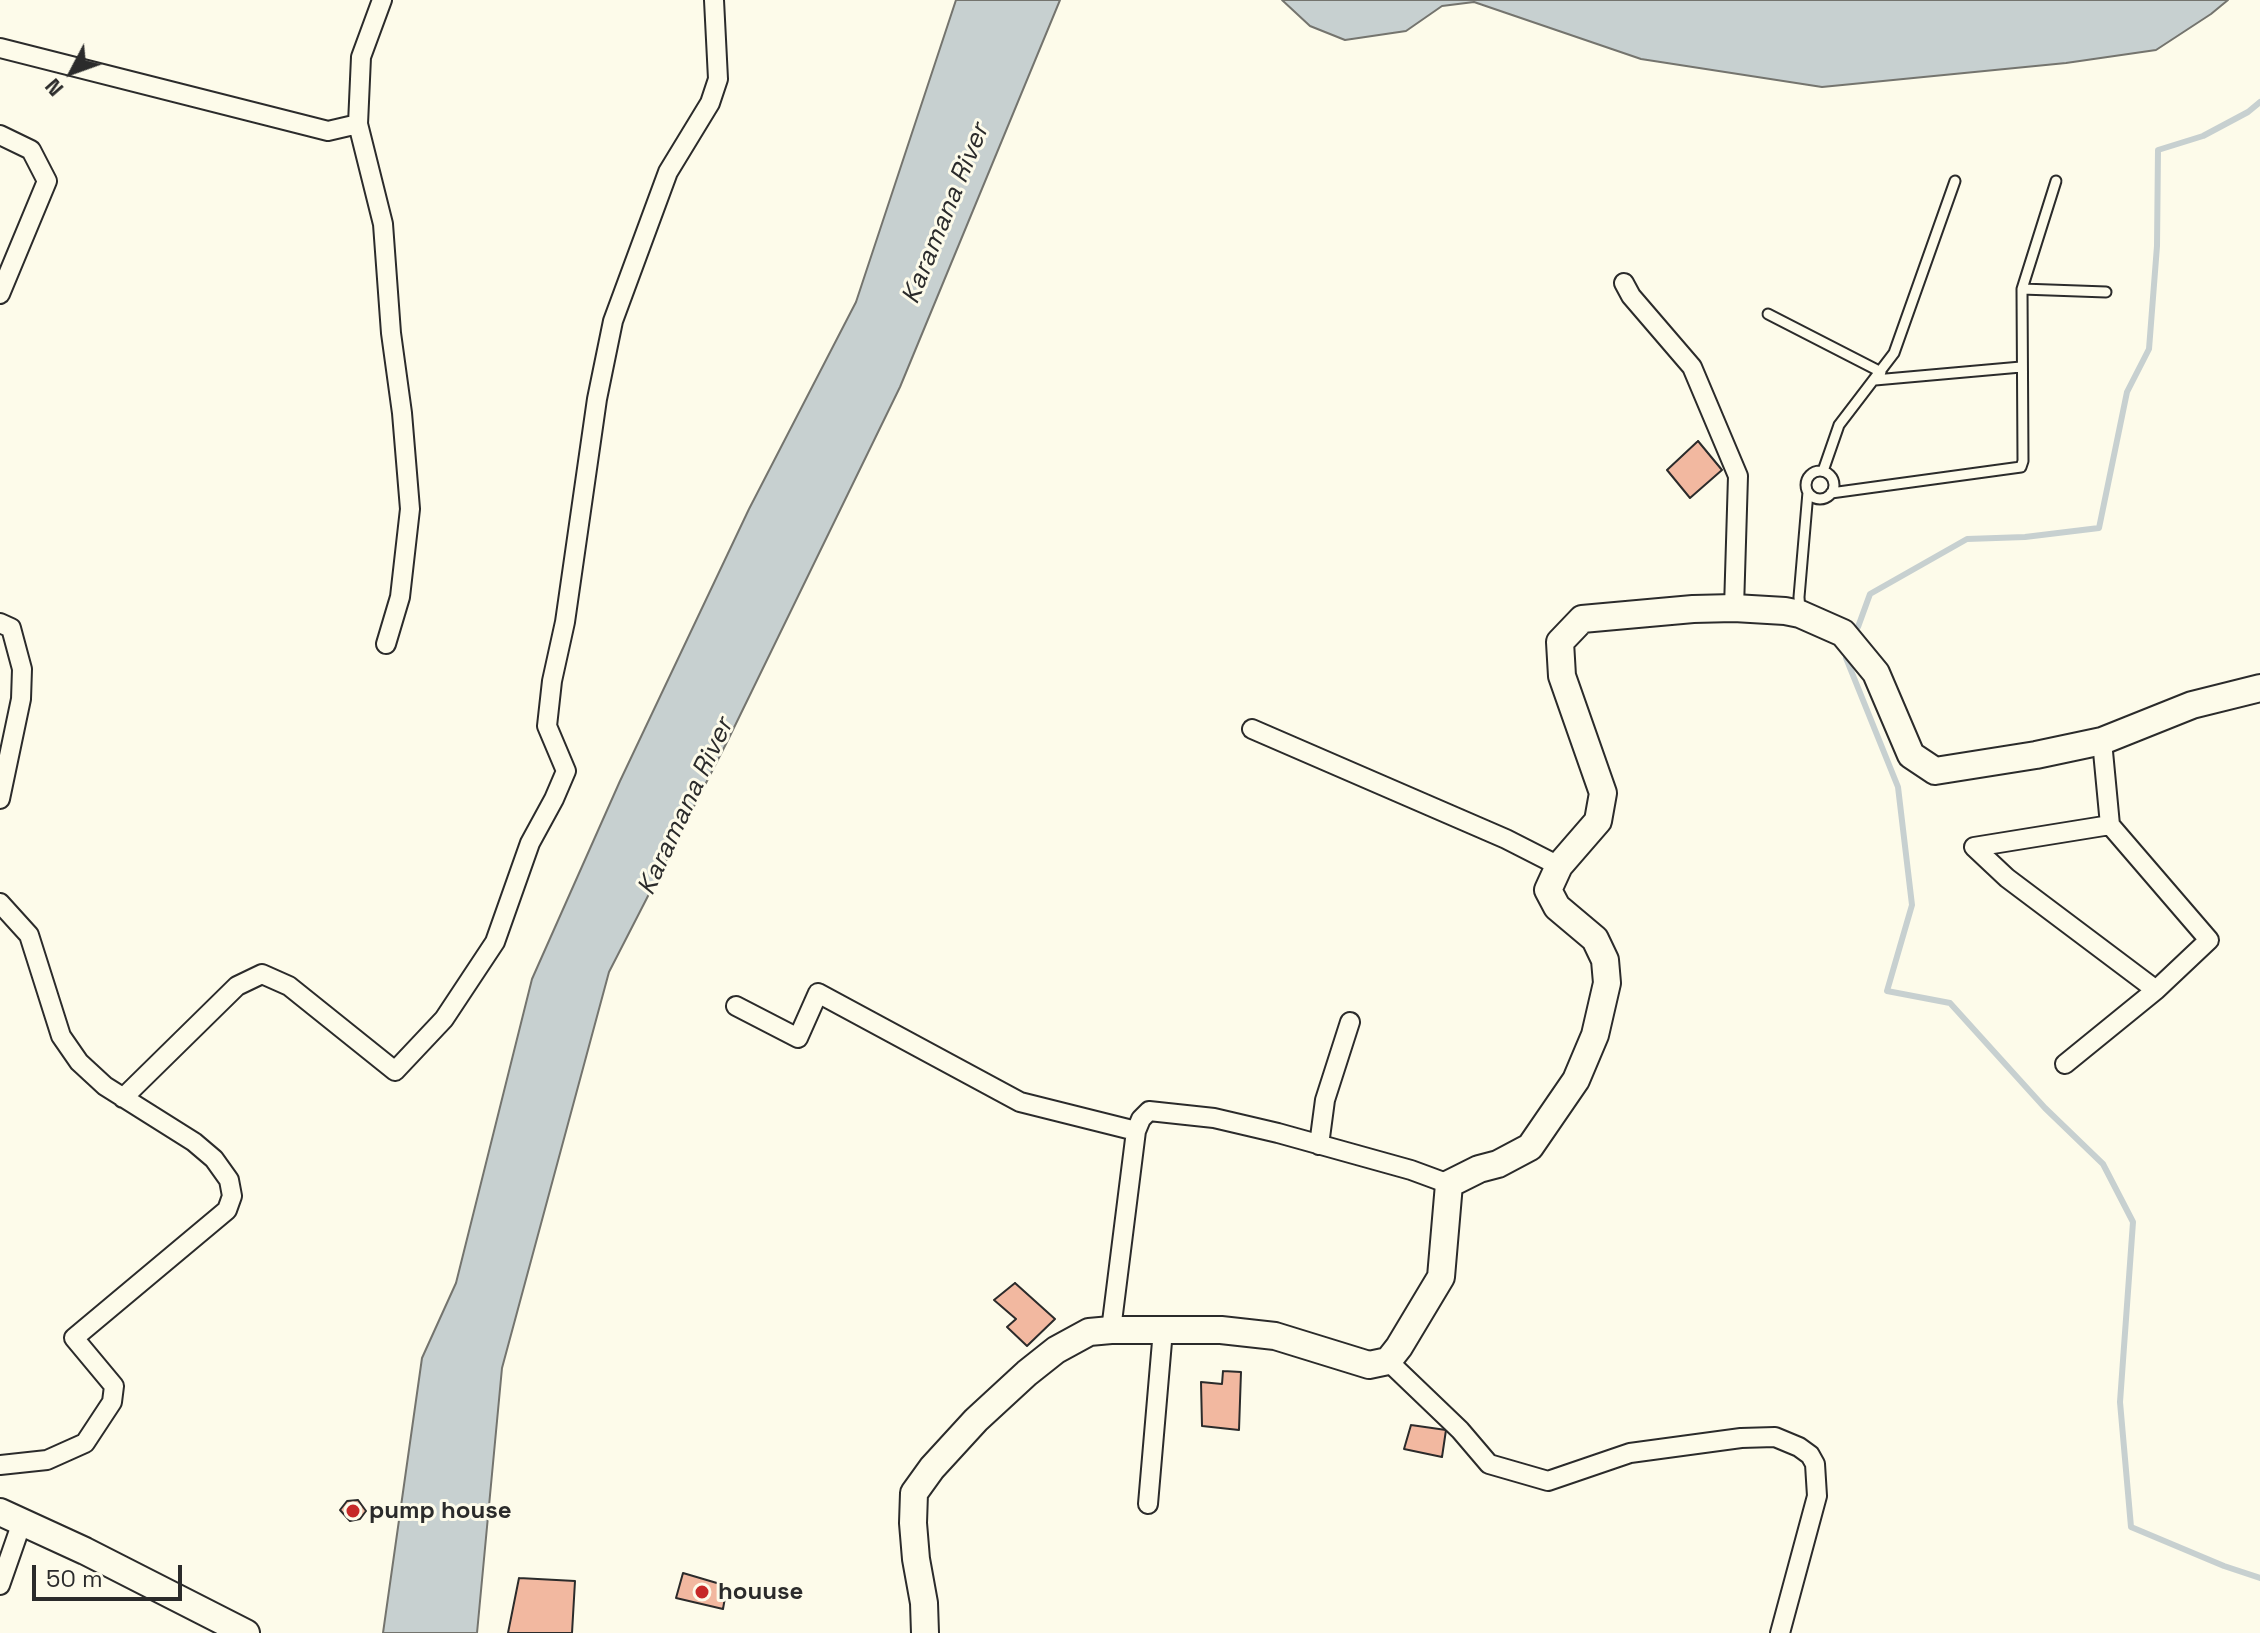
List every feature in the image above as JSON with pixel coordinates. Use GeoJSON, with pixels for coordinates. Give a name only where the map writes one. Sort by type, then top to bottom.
{"type":"FeatureCollection","features":[{"type":"Feature","properties":{"kind":"street"},"geometry":{"type":"LineString","coordinates":[[382,0],[361,57],[358,124],[383,224],[410,509],[400,597],[386,644]]}},
{"type":"Feature","properties":{"kind":"street"},"geometry":{"type":"LineString","coordinates":[[123,1098],[237,986],[262,974],[289,986],[395,1071],[444,1019],[495,942],[530,843],[566,771],[547,726],[597,399],[613,321],[668,172],[710,103],[718,79],[714,0]]}},
{"type":"Feature","properties":{"kind":"street"},"geometry":{"type":"LineString","coordinates":[[0,48],[328,131],[358,124]]}},
{"type":"Feature","properties":{"kind":"street"},"geometry":{"type":"LineString","coordinates":[[0,135],[31,150],[47,181],[0,294]]}},
{"type":"Feature","properties":{"kind":"street"},"geometry":{"type":"LineString","coordinates":[[1624,283],[1631,296],[1692,367],[1738,476],[1734,608]]}},
{"type":"Feature","properties":{"kind":"street"},"geometry":{"type":"LineString","coordinates":[[1111,1330],[1136,1131],[1149,1111],[1214,1118],[1411,1170],[1449,1184],[1530,1147],[1576,1080],[1595,1035],[1607,983],[1605,960],[1595,939],[1557,907],[1548,890],[1559,866],[1598,821],[1603,793],[1562,676],[1560,642],[1582,619],[1734,608],[1800,614],[1843,633],[1876,673],[1911,755],[1935,771],[2102,741],[2192,705],[2260,688]]}},
{"type":"Feature","properties":{"kind":"street"},"geometry":{"type":"LineString","coordinates":[[0,623],[11,628],[22,669],[21,699],[0,799]]}},
{"type":"Feature","properties":{"kind":"street"},"geometry":{"type":"LineString","coordinates":[[1252,729],[1506,839],[1559,866]]}},
{"type":"Feature","properties":{"kind":"street"},"geometry":{"type":"LineString","coordinates":[[2065,1064],[2156,990],[2209,940],[2110,825],[2102,741]]}},
{"type":"Feature","properties":{"kind":"street"},"geometry":{"type":"LineString","coordinates":[[2110,825],[1974,847],[2007,878],[2156,990]]}},
{"type":"Feature","properties":{"kind":"street"},"geometry":{"type":"LineString","coordinates":[[0,903],[29,935],[61,1036],[79,1062],[105,1086],[194,1142],[214,1159],[229,1180],[232,1196],[227,1210],[74,1338],[114,1386],[112,1402],[85,1443],[47,1460],[0,1465]]}},
{"type":"Feature","properties":{"kind":"street"},"geometry":{"type":"LineString","coordinates":[[736,1006],[798,1038],[818,993],[1020,1102],[1136,1131]]}},
{"type":"Feature","properties":{"kind":"street"},"geometry":{"type":"LineString","coordinates":[[1319,1145],[1325,1100],[1350,1022]]}},
{"type":"Feature","properties":{"kind":"street"},"geometry":{"type":"LineString","coordinates":[[925,1633],[913,1523],[914,1493],[932,1468],[976,1420],[1027,1373],[1056,1350],[1089,1332],[1111,1330],[1221,1330],[1275,1336],[1369,1365],[1388,1361],[1441,1277],[1449,1184]]}},
{"type":"Feature","properties":{"kind":"street"},"geometry":{"type":"LineString","coordinates":[[1148,1504],[1163,1330]]}},
{"type":"Feature","properties":{"kind":"street"},"geometry":{"type":"LineString","coordinates":[[1388,1361],[1460,1430],[1489,1464],[1548,1481],[1630,1453],[1671,1447],[1775,1437],[1799,1447],[1810,1455],[1815,1464],[1817,1496],[1780,1633]]}},
{"type":"Feature","properties":{"kind":"street"},"geometry":{"type":"LineString","coordinates":[[0,1585],[11,1517],[246,1633]]}},
{"type":"Feature","properties":{"kind":"lane"},"geometry":{"type":"LineString","coordinates":[[1823,471],[1839,425],[1894,353],[1955,181]]}},
{"type":"Feature","properties":{"kind":"lane"},"geometry":{"type":"LineString","coordinates":[[1808,492],[1811,496],[1824,499],[1831,493],[2021,467],[2022,289],[2056,181]]}},
{"type":"Feature","properties":{"kind":"lane"},"geometry":{"type":"LineString","coordinates":[[2022,289],[2106,292]]}},
{"type":"Feature","properties":{"kind":"lane"},"geometry":{"type":"LineString","coordinates":[[1768,314],[1878,376],[2021,367]]}},
{"type":"Feature","properties":{"kind":"lane"},"geometry":{"type":"LineString","coordinates":[[1800,614],[1807,478],[1814,472],[1823,471],[1834,480],[1831,493]]}},
{"type":"Feature","properties":{"kind":"water","name":"Karamana River"},"geometry":{"type":"Polygon","coordinates":[[[956,0],[1060,0],[900,387],[727,742],[609,972],[502,1368],[477,1633],[383,1633],[422,1358],[456,1283],[532,979],[620,781],[749,509],[856,302],[956,0]]]}},
{"type":"Feature","properties":{"kind":"water"},"geometry":{"type":"Polygon","coordinates":[[[1282,0],[2228,0],[2156,50],[2066,63],[1822,87],[1641,59],[1474,2],[1442,6],[1406,31],[1345,40],[1310,26],[1282,0]]]}},
{"type":"Feature","properties":{"kind":"building"},"geometry":{"type":"Polygon","coordinates":[[[1698,441],[1722,470],[1690,498],[1667,470],[1698,441]]]}},
{"type":"Feature","properties":{"kind":"building"},"geometry":{"type":"Polygon","coordinates":[[[1015,1283],[1055,1319],[1027,1346],[1007,1327],[1016,1319],[994,1300],[1015,1283]]]}},
{"type":"Feature","properties":{"kind":"building"},"geometry":{"type":"Polygon","coordinates":[[[1223,1371],[1241,1372],[1239,1430],[1202,1426],[1201,1382],[1222,1384],[1223,1371]]]}},
{"type":"Feature","properties":{"kind":"building"},"geometry":{"type":"Polygon","coordinates":[[[1411,1425],[1446,1430],[1442,1457],[1404,1449],[1411,1425]]]}},
{"type":"Feature","properties":{"kind":"building","name":"pump house"},"geometry":{"type":"Polygon","coordinates":[[[358,1500],[366,1511],[360,1519],[350,1521],[340,1510],[347,1501],[358,1500]]]}},
{"type":"Feature","properties":{"kind":"building","name":"houuse"},"geometry":{"type":"Polygon","coordinates":[[[683,1573],[727,1586],[723,1609],[676,1598],[683,1573]]]}},
{"type":"Feature","properties":{"kind":"building"},"geometry":{"type":"Polygon","coordinates":[[[519,1578],[575,1581],[572,1633],[508,1633],[519,1578]]]}},
{"type":"Feature","properties":{"kind":"waterway"},"geometry":{"type":"LineString","coordinates":[[1858,627],[1870,594],[1967,539],[2025,537],[2099,528],[2127,392],[2149,349],[2157,246],[2158,150],[2203,136],[2248,112],[2260,102]]}},
{"type":"Feature","properties":{"kind":"waterway"},"geometry":{"type":"LineString","coordinates":[[1846,658],[1898,787],[1912,905],[1887,991],[1950,1003],[2045,1108],[2103,1164],[2133,1222],[2120,1402],[2131,1527],[2260,1578]]}},
{"type":"Feature","properties":{"kind":"place","name":"pump house"},"geometry":{"type":"Point","coordinates":[353,1511]}},
{"type":"Feature","properties":{"kind":"place","name":"houuse"},"geometry":{"type":"Point","coordinates":[702,1592]}}]}
